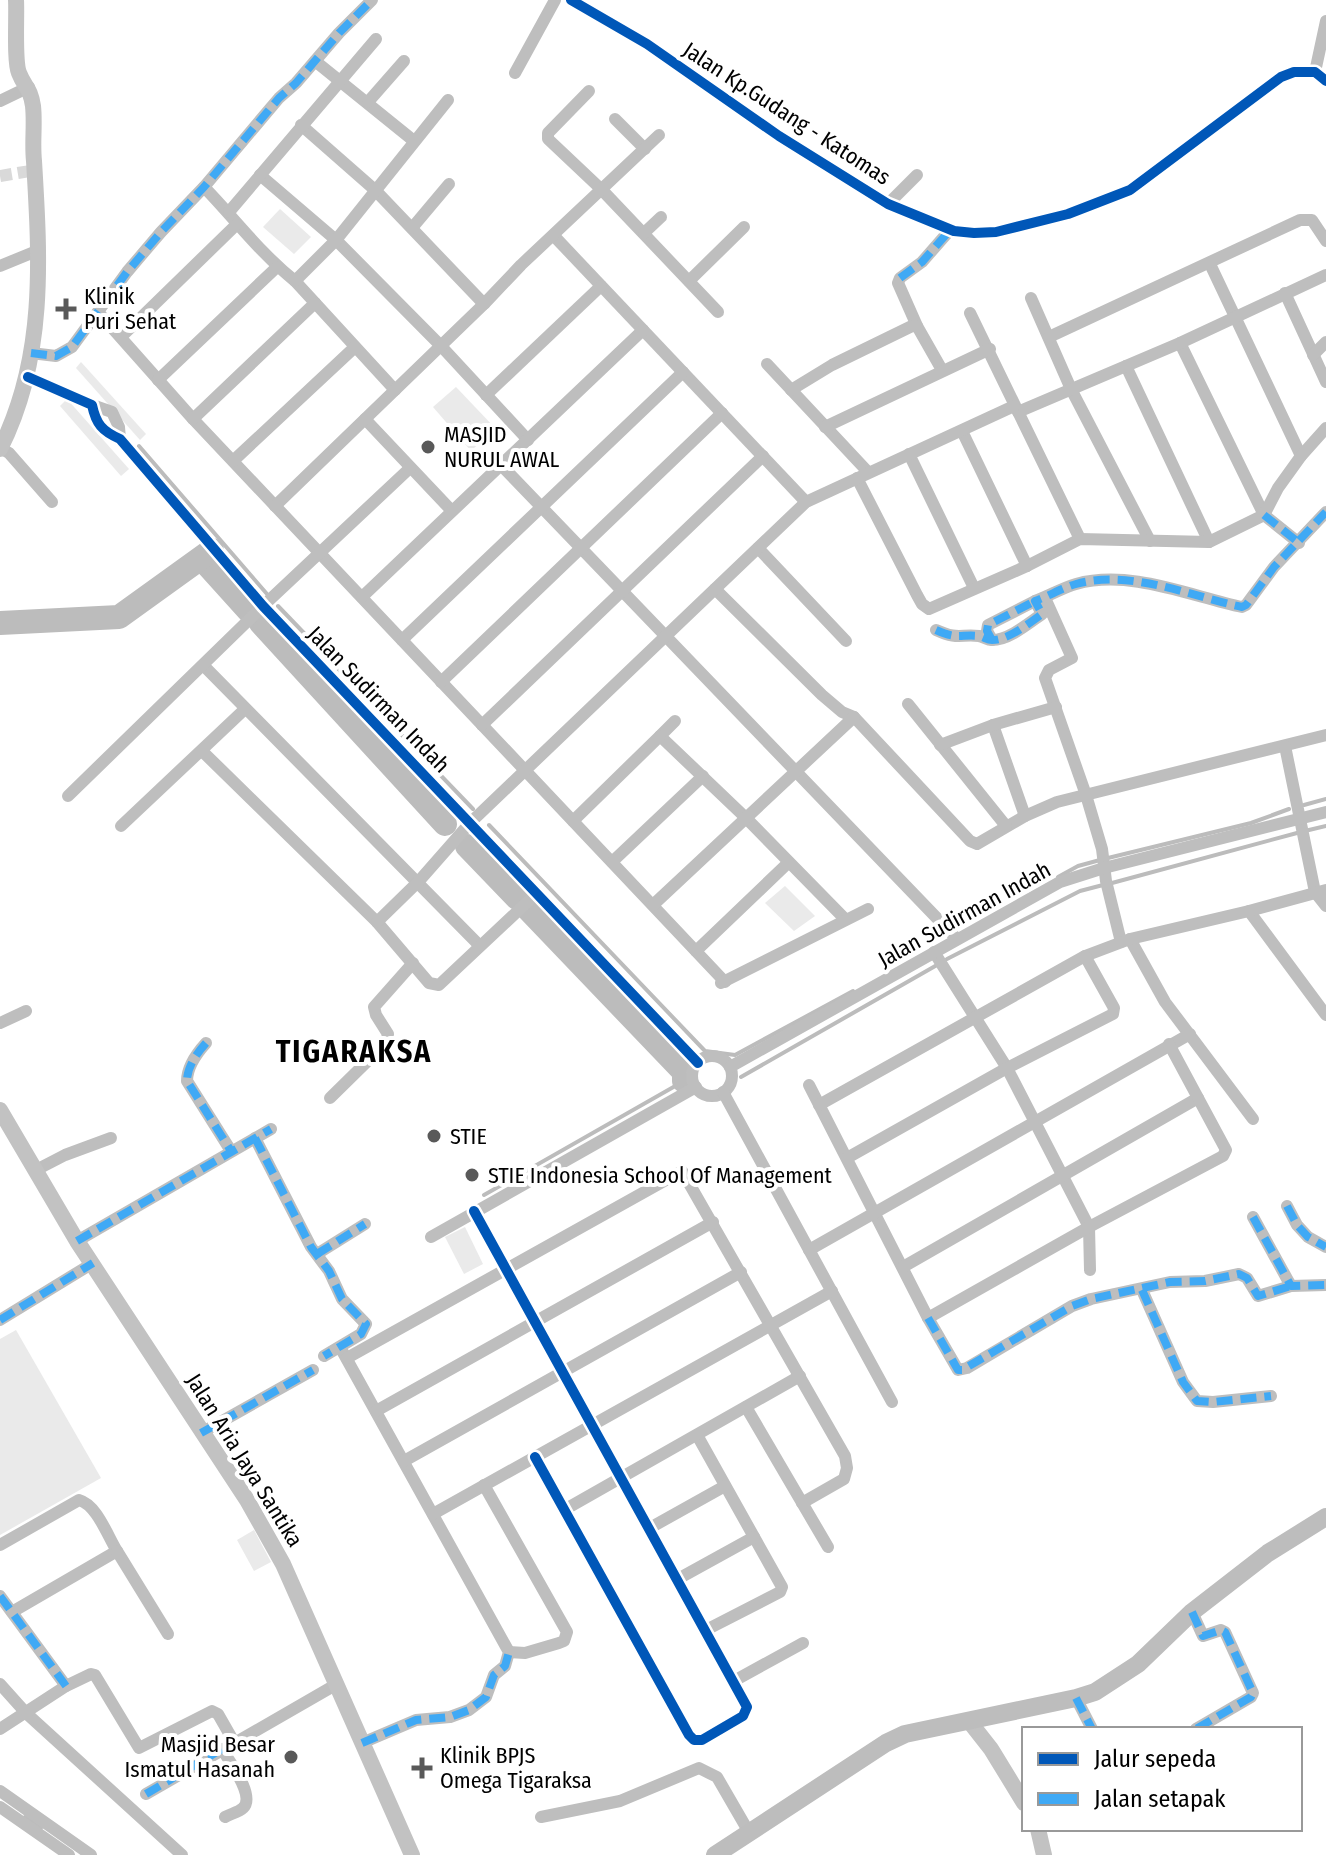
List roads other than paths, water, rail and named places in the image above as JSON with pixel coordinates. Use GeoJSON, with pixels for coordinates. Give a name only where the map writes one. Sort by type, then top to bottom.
{"type":"FeatureCollection","features":[{"type":"Feature","properties":{"kind":"main road"},"geometry":{"type":"LineString","coordinates":[[715,1855],[886,1743],[917,1730],[1076,1698],[1111,1683],[1138,1664],[1192,1612],[1268,1553],[1325,1520]]}},
{"type":"Feature","properties":{"kind":"street"},"geometry":{"type":"LineString","coordinates":[[16,0],[19,72],[29,87],[33,110],[32,170],[39,250],[37,308],[28,377],[17,415],[0,448],[9,453],[52,502]]}},
{"type":"Feature","properties":{"kind":"street"},"geometry":{"type":"LineString","coordinates":[[31,353],[56,356],[64,353],[82,336],[138,260],[279,98],[372,0]]}},
{"type":"Feature","properties":{"kind":"street"},"geometry":{"type":"LineString","coordinates":[[515,73],[555,0]]}},
{"type":"Feature","properties":{"kind":"street","name":"Jalan Kp.Gudang - Katomas"},"geometry":{"type":"LineString","coordinates":[[571,0],[647,44],[779,136],[888,204],[950,230],[974,233],[996,232],[1068,214],[1130,190],[1281,77],[1294,72],[1315,72]]}},
{"type":"Feature","properties":{"kind":"street"},"geometry":{"type":"LineString","coordinates":[[1326,21],[1315,72],[1326,81]]}},
{"type":"Feature","properties":{"kind":"street"},"geometry":{"type":"LineString","coordinates":[[229,212],[376,39]]}},
{"type":"Feature","properties":{"kind":"street"},"geometry":{"type":"LineString","coordinates":[[315,61],[414,141]]}},
{"type":"Feature","properties":{"kind":"street"},"geometry":{"type":"LineString","coordinates":[[368,102],[404,61]]}},
{"type":"Feature","properties":{"kind":"street"},"geometry":{"type":"LineString","coordinates":[[0,101],[29,87]]}},
{"type":"Feature","properties":{"kind":"street"},"geometry":{"type":"LineString","coordinates":[[589,91],[546,136],[718,312]]}},
{"type":"Feature","properties":{"kind":"street"},"geometry":{"type":"LineString","coordinates":[[295,281],[336,240],[448,100]]}},
{"type":"Feature","properties":{"kind":"street"},"geometry":{"type":"LineString","coordinates":[[615,119],[645,149]]}},
{"type":"Feature","properties":{"kind":"street"},"geometry":{"type":"LineString","coordinates":[[301,125],[375,190],[484,304]]}},
{"type":"Feature","properties":{"kind":"street"},"geometry":{"type":"LineString","coordinates":[[275,506],[659,135]]}},
{"type":"Feature","properties":{"kind":"street"},"geometry":{"type":"LineString","coordinates":[[260,175],[336,240],[528,440]]}},
{"type":"Feature","properties":{"kind":"street"},"geometry":{"type":"LineString","coordinates":[[888,204],[917,175]]}},
{"type":"Feature","properties":{"kind":"street"},"geometry":{"type":"LineString","coordinates":[[412,228],[449,184]]}},
{"type":"Feature","properties":{"kind":"street"},"geometry":{"type":"LineString","coordinates":[[204,187],[229,212],[236,225],[295,281],[395,390]]}},
{"type":"Feature","properties":{"kind":"street"},"geometry":{"type":"LineString","coordinates":[[644,233],[661,217]]}},
{"type":"Feature","properties":{"kind":"street"},"geometry":{"type":"LineString","coordinates":[[1049,337],[1307,218],[1315,223],[1326,241]]}},
{"type":"Feature","properties":{"kind":"street"},"geometry":{"type":"LineString","coordinates":[[121,337],[236,225]]}},
{"type":"Feature","properties":{"kind":"street"},"geometry":{"type":"LineString","coordinates":[[689,281],[744,227]]}},
{"type":"Feature","properties":{"kind":"street"},"geometry":{"type":"LineString","coordinates":[[942,370],[917,326],[898,283],[900,278],[922,262],[950,230]]}},
{"type":"Feature","properties":{"kind":"street"},"geometry":{"type":"LineString","coordinates":[[554,236],[806,502]]}},
{"type":"Feature","properties":{"kind":"street"},"geometry":{"type":"LineString","coordinates":[[0,266],[39,250]]}},
{"type":"Feature","properties":{"kind":"street"},"geometry":{"type":"LineString","coordinates":[[1210,264],[1301,456]]}},
{"type":"Feature","properties":{"kind":"street"},"geometry":{"type":"LineString","coordinates":[[158,380],[277,267]]}},
{"type":"Feature","properties":{"kind":"street"},"geometry":{"type":"LineString","coordinates":[[377,922],[419,881],[470,823],[806,502],[962,431],[1180,343],[1326,275]]}},
{"type":"Feature","properties":{"kind":"street"},"geometry":{"type":"LineString","coordinates":[[486,395],[601,286]]}},
{"type":"Feature","properties":{"kind":"street"},"geometry":{"type":"LineString","coordinates":[[1285,293],[1326,382]]}},
{"type":"Feature","properties":{"kind":"street"},"geometry":{"type":"LineString","coordinates":[[1031,298],[1071,389],[1150,541]]}},
{"type":"Feature","properties":{"kind":"street"},"geometry":{"type":"LineString","coordinates":[[193,419],[315,303]]}},
{"type":"Feature","properties":{"kind":"street"},"geometry":{"type":"LineString","coordinates":[[98,312],[193,419],[653,905],[722,983],[868,909]]}},
{"type":"Feature","properties":{"kind":"street"},"geometry":{"type":"LineString","coordinates":[[970,313],[1080,539]]}},
{"type":"Feature","properties":{"kind":"street"},"geometry":{"type":"LineString","coordinates":[[791,390],[847,357],[917,326]]}},
{"type":"Feature","properties":{"kind":"street"},"geometry":{"type":"LineString","coordinates":[[362,597],[643,330]]}},
{"type":"Feature","properties":{"kind":"street"},"geometry":{"type":"LineString","coordinates":[[1313,355],[1326,342]]}},
{"type":"Feature","properties":{"kind":"street"},"geometry":{"type":"LineString","coordinates":[[1180,343],[1264,515],[1299,543]]}},
{"type":"Feature","properties":{"kind":"street"},"geometry":{"type":"LineString","coordinates":[[233,461],[355,347]]}},
{"type":"Feature","properties":{"kind":"street"},"geometry":{"type":"LineString","coordinates":[[825,427],[990,349]]}},
{"type":"Feature","properties":{"kind":"street"},"geometry":{"type":"LineString","coordinates":[[767,364],[825,427],[862,475],[922,604],[929,609],[1080,539],[1209,542],[1264,515],[1278,488],[1326,428]]}},
{"type":"Feature","properties":{"kind":"street"},"geometry":{"type":"LineString","coordinates":[[1126,366],[1209,542]]}},
{"type":"Feature","properties":{"kind":"street"},"geometry":{"type":"LineString","coordinates":[[402,640],[683,372]]}},
{"type":"Feature","properties":{"kind":"street"},"geometry":{"type":"LineString","coordinates":[[28,377],[112,412],[119,427],[120,439]]}},
{"type":"Feature","properties":{"kind":"street","name":"Jalan Sudirman Indah"},"geometry":{"type":"LineString","coordinates":[[92,405],[95,421],[106,432],[120,439],[263,606],[698,1063]]}},
{"type":"Feature","properties":{"kind":"street"},"geometry":{"type":"LineString","coordinates":[[441,682],[722,413]]}},
{"type":"Feature","properties":{"kind":"street"},"geometry":{"type":"LineString","coordinates":[[365,419],[452,511]]}},
{"type":"Feature","properties":{"kind":"street"},"geometry":{"type":"LineString","coordinates":[[962,431],[1027,566]]}},
{"type":"Feature","properties":{"kind":"street"},"geometry":{"type":"LineString","coordinates":[[909,454],[974,588]]}},
{"type":"Feature","properties":{"kind":"street"},"geometry":{"type":"LineString","coordinates":[[482,725],[763,456]]}},
{"type":"Feature","properties":{"kind":"street"},"geometry":{"type":"LineString","coordinates":[[501,465],[957,939]]}},
{"type":"Feature","properties":{"kind":"street"},"geometry":{"type":"LineString","coordinates":[[68,796],[410,468]]}},
{"type":"Feature","properties":{"kind":"street"},"geometry":{"type":"LineString","coordinates":[[1040,599],[1077,584],[1125,580],[1163,586],[1242,607],[1321,516]]}},
{"type":"Feature","properties":{"kind":"street"},"geometry":{"type":"LineString","coordinates":[[1321,516],[1326,532]]}},
{"type":"Feature","properties":{"kind":"street"},"geometry":{"type":"LineString","coordinates":[[758,548],[846,641]]}},
{"type":"Feature","properties":{"kind":"street"},"geometry":{"type":"LineString","coordinates":[[715,589],[822,695],[842,712],[854,717],[970,841],[981,844],[1006,826],[1057,802],[1326,735]]}},
{"type":"Feature","properties":{"kind":"street"},"geometry":{"type":"LineString","coordinates":[[936,630],[952,638],[980,636],[992,640],[1024,628],[1042,614],[1040,599]]}},
{"type":"Feature","properties":{"kind":"street"},"geometry":{"type":"LineString","coordinates":[[1040,599],[1065,638],[1072,658],[1049,670],[1045,678],[1086,795],[1126,940],[1158,991],[1253,1119]]}},
{"type":"Feature","properties":{"kind":"street"},"geometry":{"type":"LineString","coordinates":[[204,666],[479,945]]}},
{"type":"Feature","properties":{"kind":"street"},"geometry":{"type":"LineString","coordinates":[[908,704],[1006,826]]}},
{"type":"Feature","properties":{"kind":"street"},"geometry":{"type":"LineString","coordinates":[[940,745],[993,725],[1056,707]]}},
{"type":"Feature","properties":{"kind":"street"},"geometry":{"type":"LineString","coordinates":[[121,826],[245,709]]}},
{"type":"Feature","properties":{"kind":"street"},"geometry":{"type":"LineString","coordinates":[[653,905],[854,717]]}},
{"type":"Feature","properties":{"kind":"street"},"geometry":{"type":"LineString","coordinates":[[573,821],[675,721]]}},
{"type":"Feature","properties":{"kind":"street"},"geometry":{"type":"LineString","coordinates":[[993,725],[1025,816]]}},
{"type":"Feature","properties":{"kind":"street"},"geometry":{"type":"LineString","coordinates":[[660,736],[845,919]]}},
{"type":"Feature","properties":{"kind":"street"},"geometry":{"type":"LineString","coordinates":[[1285,746],[1326,906]]}},
{"type":"Feature","properties":{"kind":"street"},"geometry":{"type":"LineString","coordinates":[[202,751],[377,922],[429,983],[439,985],[537,893]]}},
{"type":"Feature","properties":{"kind":"street"},"geometry":{"type":"LineString","coordinates":[[612,862],[703,776]]}},
{"type":"Feature","properties":{"kind":"street","name":"Jalan Sudirman Indah"},"geometry":{"type":"LineString","coordinates":[[730,1067],[1060,882],[1326,812]]}},
{"type":"Feature","properties":{"kind":"street"},"geometry":{"type":"LineString","coordinates":[[696,951],[788,863]]}},
{"type":"Feature","properties":{"kind":"street"},"geometry":{"type":"LineString","coordinates":[[819,1105],[1085,956],[1126,940],[1321,891]]}},
{"type":"Feature","properties":{"kind":"street"},"geometry":{"type":"LineString","coordinates":[[1249,911],[1326,1015]]}},
{"type":"Feature","properties":{"kind":"street"},"geometry":{"type":"LineString","coordinates":[[934,952],[1007,1068],[1089,1227],[1090,1270]]}},
{"type":"Feature","properties":{"kind":"street"},"geometry":{"type":"LineString","coordinates":[[847,1158],[1007,1068],[1113,1014],[1114,1008],[1085,956]]}},
{"type":"Feature","properties":{"kind":"street"},"geometry":{"type":"LineString","coordinates":[[330,1098],[386,1043],[388,1034],[374,1007],[413,963]]}},
{"type":"Feature","properties":{"kind":"street"},"geometry":{"type":"LineString","coordinates":[[0,1023],[26,1011]]}},
{"type":"Feature","properties":{"kind":"street"},"geometry":{"type":"LineString","coordinates":[[809,1250],[1190,1034]]}},
{"type":"Feature","properties":{"kind":"street"},"geometry":{"type":"LineString","coordinates":[[206,1043],[186,1076],[187,1081],[231,1151]]}},
{"type":"Feature","properties":{"kind":"street"},"geometry":{"type":"LineString","coordinates":[[928,1318],[1223,1156],[1226,1150],[1169,1044]]}},
{"type":"Feature","properties":{"kind":"street"},"geometry":{"type":"LineString","coordinates":[[712,1056],[722,1059],[730,1067],[732,1078],[728,1089],[719,1095],[708,1096],[696,1087],[693,1080],[698,1063],[712,1056]]}},
{"type":"Feature","properties":{"kind":"street"},"geometry":{"type":"LineString","coordinates":[[809,1085],[928,1318],[958,1370],[1081,1302],[1170,1282],[1205,1281],[1239,1274],[1247,1278],[1258,1296],[1291,1286],[1326,1285]]}},
{"type":"Feature","properties":{"kind":"street"},"geometry":{"type":"LineString","coordinates":[[431,1237],[696,1087]]}},
{"type":"Feature","properties":{"kind":"street"},"geometry":{"type":"LineString","coordinates":[[723,1092],[892,1402]]}},
{"type":"Feature","properties":{"kind":"street"},"geometry":{"type":"LineString","coordinates":[[903,1267],[1198,1098]]}},
{"type":"Feature","properties":{"kind":"street","name":"Jalan Aria Jaya Santika"},"geometry":{"type":"LineString","coordinates":[[0,1110],[77,1241],[181,1396],[276,1551],[412,1855]]}},
{"type":"Feature","properties":{"kind":"street"},"geometry":{"type":"LineString","coordinates":[[77,1241],[271,1129]]}},
{"type":"Feature","properties":{"kind":"street"},"geometry":{"type":"LineString","coordinates":[[36,1170],[65,1155],[111,1138]]}},
{"type":"Feature","properties":{"kind":"street"},"geometry":{"type":"LineString","coordinates":[[255,1138],[342,1299],[366,1324],[361,1334],[343,1352]]}},
{"type":"Feature","properties":{"kind":"street"},"geometry":{"type":"LineString","coordinates":[[324,1356],[343,1352],[506,1269],[682,1171],[845,1456],[847,1468],[844,1479],[802,1503]]}},
{"type":"Feature","properties":{"kind":"street"},"geometry":{"type":"LineString","coordinates":[[1287,1206],[1308,1237],[1326,1247]]}},
{"type":"Feature","properties":{"kind":"street"},"geometry":{"type":"LineString","coordinates":[[474,1211],[747,1712],[702,1740],[694,1740],[689,1735],[535,1457]]}},
{"type":"Feature","properties":{"kind":"street"},"geometry":{"type":"LineString","coordinates":[[1253,1217],[1291,1286]]}},
{"type":"Feature","properties":{"kind":"street"},"geometry":{"type":"LineString","coordinates":[[376,1411],[713,1222]]}},
{"type":"Feature","properties":{"kind":"street"},"geometry":{"type":"LineString","coordinates":[[317,1254],[365,1224]]}},
{"type":"Feature","properties":{"kind":"street"},"geometry":{"type":"LineString","coordinates":[[0,1320],[93,1263]]}},
{"type":"Feature","properties":{"kind":"street"},"geometry":{"type":"LineString","coordinates":[[404,1461],[741,1272]]}},
{"type":"Feature","properties":{"kind":"street"},"geometry":{"type":"LineString","coordinates":[[1142,1290],[1183,1382],[1197,1401],[1271,1396]]}},
{"type":"Feature","properties":{"kind":"street"},"geometry":{"type":"LineString","coordinates":[[433,1514],[832,1291]]}},
{"type":"Feature","properties":{"kind":"street"},"geometry":{"type":"LineString","coordinates":[[343,1352],[509,1652],[505,1666],[494,1675],[486,1697],[477,1705],[450,1717],[416,1720],[362,1743]]}},
{"type":"Feature","properties":{"kind":"street"},"geometry":{"type":"LineString","coordinates":[[201,1433],[313,1370]]}},
{"type":"Feature","properties":{"kind":"street"},"geometry":{"type":"LineString","coordinates":[[564,1510],[800,1376]]}},
{"type":"Feature","properties":{"kind":"street"},"geometry":{"type":"LineString","coordinates":[[746,1407],[828,1547]]}},
{"type":"Feature","properties":{"kind":"street"},"geometry":{"type":"LineString","coordinates":[[697,1435],[781,1584],[781,1590],[704,1631]]}},
{"type":"Feature","properties":{"kind":"street"},"geometry":{"type":"LineString","coordinates":[[484,1485],[567,1632],[564,1641],[559,1643],[525,1653],[509,1652]]}},
{"type":"Feature","properties":{"kind":"street"},"geometry":{"type":"LineString","coordinates":[[648,1529],[725,1486]]}},
{"type":"Feature","properties":{"kind":"street"},"geometry":{"type":"LineString","coordinates":[[0,1545],[79,1500],[85,1502],[168,1634]]}},
{"type":"Feature","properties":{"kind":"street"},"geometry":{"type":"LineString","coordinates":[[676,1580],[754,1537]]}},
{"type":"Feature","properties":{"kind":"street"},"geometry":{"type":"LineString","coordinates":[[12,1612],[117,1551]]}},
{"type":"Feature","properties":{"kind":"street"},"geometry":{"type":"LineString","coordinates":[[0,1596],[66,1686]]}},
{"type":"Feature","properties":{"kind":"street"},"geometry":{"type":"LineString","coordinates":[[1192,1612],[1203,1636],[1221,1630],[1225,1632],[1253,1693],[1199,1727]]}},
{"type":"Feature","properties":{"kind":"street"},"geometry":{"type":"LineString","coordinates":[[732,1682],[803,1643]]}},
{"type":"Feature","properties":{"kind":"street"},"geometry":{"type":"LineString","coordinates":[[0,1729],[66,1686],[86,1675],[95,1675],[139,1748],[212,1711],[218,1714],[234,1742]]}},
{"type":"Feature","properties":{"kind":"street"},"geometry":{"type":"LineString","coordinates":[[0,1684],[26,1713],[177,1853]]}},
{"type":"Feature","properties":{"kind":"street"},"geometry":{"type":"LineString","coordinates":[[146,1794],[337,1684]]}},
{"type":"Feature","properties":{"kind":"street"},"geometry":{"type":"LineString","coordinates":[[1076,1698],[1091,1727]]}},
{"type":"Feature","properties":{"kind":"street"},"geometry":{"type":"LineString","coordinates":[[969,1721],[991,1749],[1022,1800]]}},
{"type":"Feature","properties":{"kind":"street"},"geometry":{"type":"LineString","coordinates":[[222,1749],[247,1792],[243,1808],[225,1817]]}},
{"type":"Feature","properties":{"kind":"street"},"geometry":{"type":"LineString","coordinates":[[541,1817],[620,1801],[699,1768],[717,1777],[750,1834]]}},
{"type":"Feature","properties":{"kind":"street"},"geometry":{"type":"LineString","coordinates":[[0,1791],[91,1855]]}},
{"type":"Feature","properties":{"kind":"street"},"geometry":{"type":"LineString","coordinates":[[15,1819],[24,1806]]}},
{"type":"Feature","properties":{"kind":"street"},"geometry":{"type":"LineString","coordinates":[[0,1807],[69,1855]]}},
{"type":"Feature","properties":{"kind":"street"},"geometry":{"type":"LineString","coordinates":[[1041,1831],[1044,1855]]}},
{"type":"Feature","properties":{"kind":"waterway"},"geometry":{"type":"LineString","coordinates":[[139,446],[267,594]]}},
{"type":"Feature","properties":{"kind":"waterway"},"geometry":{"type":"LineString","coordinates":[[0,623],[119,617],[212,550]]}},
{"type":"Feature","properties":{"kind":"waterway"},"geometry":{"type":"LineString","coordinates":[[202,559],[248,610]]}},
{"type":"Feature","properties":{"kind":"waterway"},"geometry":{"type":"LineString","coordinates":[[278,606],[473,809]]}},
{"type":"Feature","properties":{"kind":"waterway"},"geometry":{"type":"LineString","coordinates":[[260,622],[445,824]]}},
{"type":"Feature","properties":{"kind":"waterway"},"geometry":{"type":"LineString","coordinates":[[1304,805],[1326,799]]}},
{"type":"Feature","properties":{"kind":"waterway"},"geometry":{"type":"LineString","coordinates":[[1108,858],[1251,823],[1289,809]]}},
{"type":"Feature","properties":{"kind":"waterway"},"geometry":{"type":"LineString","coordinates":[[489,825],[705,1051],[735,1055],[853,991]]}},
{"type":"Feature","properties":{"kind":"waterway"},"geometry":{"type":"LineString","coordinates":[[1309,830],[1326,826]]}},
{"type":"Feature","properties":{"kind":"waterway"},"geometry":{"type":"LineString","coordinates":[[1112,883],[1297,833]]}},
{"type":"Feature","properties":{"kind":"waterway"},"geometry":{"type":"LineString","coordinates":[[467,846],[517,898]]}},
{"type":"Feature","properties":{"kind":"waterway"},"geometry":{"type":"LineString","coordinates":[[1058,877],[1078,866],[1100,860]]}},
{"type":"Feature","properties":{"kind":"waterway"},"geometry":{"type":"LineString","coordinates":[[947,959],[1080,891],[1103,885]]}},
{"type":"Feature","properties":{"kind":"waterway"},"geometry":{"type":"LineString","coordinates":[[528,909],[684,1072],[684,1081]]}},
{"type":"Feature","properties":{"kind":"waterway"},"geometry":{"type":"LineString","coordinates":[[741,1077],[937,965]]}},
{"type":"Feature","properties":{"kind":"waterway"},"geometry":{"type":"LineString","coordinates":[[484,1195],[684,1081]]}},
{"type":"Feature","properties":{"kind":"waterway"},"geometry":{"type":"LineString","coordinates":[[25,1817],[41,1828]]}},
{"type":"Feature","properties":{"kind":"tunnel"},"geometry":{"type":"LineString","coordinates":[[0,176],[30,171]]}},
{"type":"Feature","properties":{"kind":"place","name":"Klinik Puri Sehat"},"geometry":{"type":"Point","coordinates":[66,309]}},
{"type":"Feature","properties":{"kind":"place","name":"MASJID NURUL AWAL"},"geometry":{"type":"Point","coordinates":[428,447]}},
{"type":"Feature","properties":{"kind":"place","name":"STIE"},"geometry":{"type":"Point","coordinates":[434,1136]}},
{"type":"Feature","properties":{"kind":"place","name":"STIE Indonesia School Of Management"},"geometry":{"type":"Point","coordinates":[472,1175]}},
{"type":"Feature","properties":{"kind":"place","name":"Masjid Besar Ismatul Hasanah"},"geometry":{"type":"Point","coordinates":[291,1757]}},
{"type":"Feature","properties":{"kind":"place","name":"Klinik BPJS Omega Tigaraksa"},"geometry":{"type":"Point","coordinates":[422,1768]}},
{"type":"Feature","properties":{"kind":"district","name":"TIGARAKSA"},"geometry":{"type":"Point","coordinates":[354,1052]}}]}
